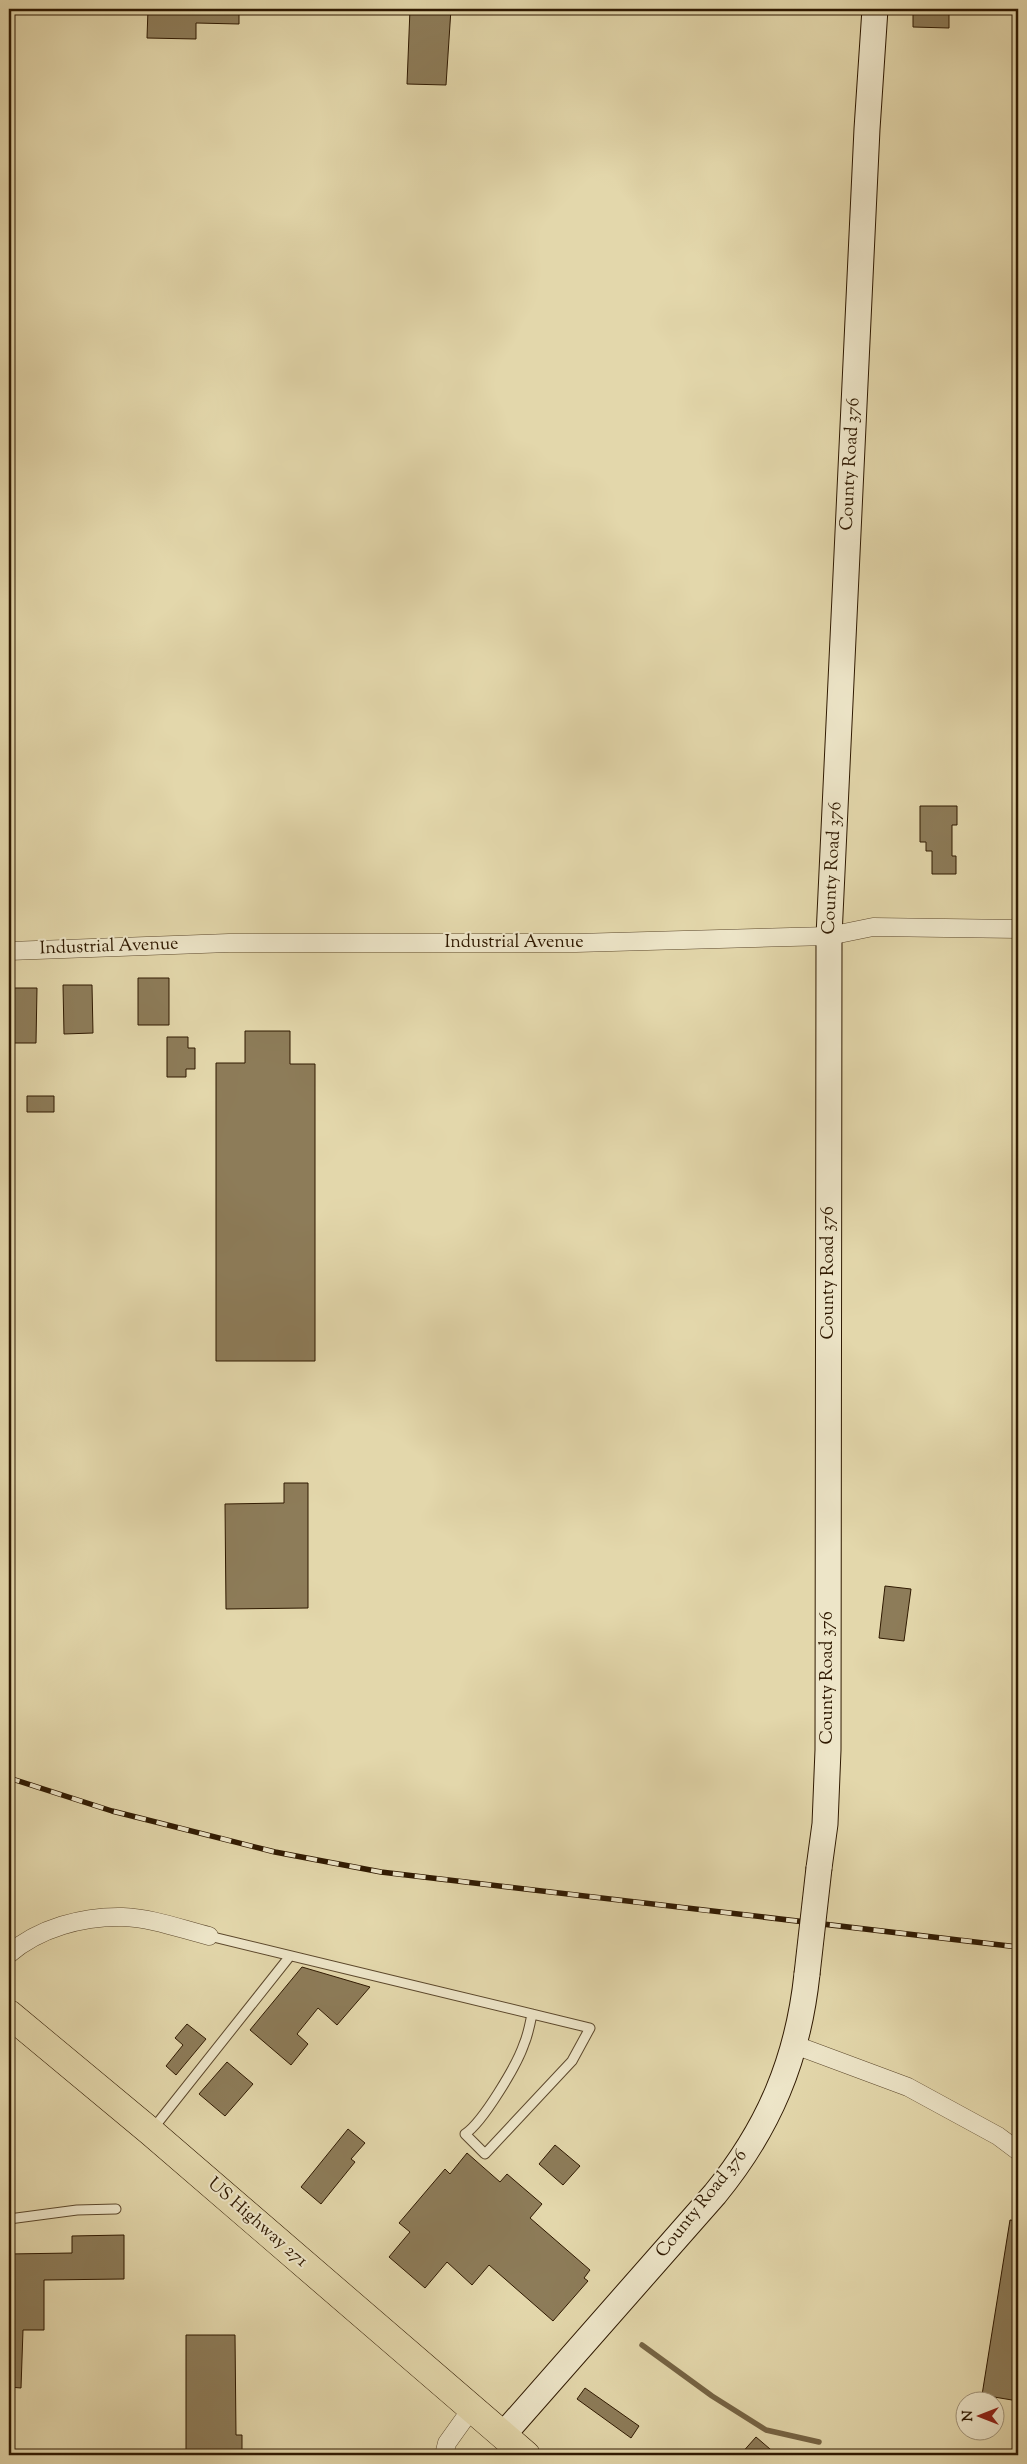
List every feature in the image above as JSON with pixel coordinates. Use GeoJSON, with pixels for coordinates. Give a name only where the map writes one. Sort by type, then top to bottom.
{"type":"FeatureCollection","features":[{"type":"Feature","properties":{"kind":"main road","name":"US Highway 271"},"geometry":{"type":"LineString","coordinates":[[9,2014],[151,2132],[526,2455]]}},
{"type":"Feature","properties":{"kind":"street","name":"County Road 376"},"geometry":{"type":"LineString","coordinates":[[503,2435],[728,2178],[760,2130],[784,2076],[795,2045],[803,2012],[825,1824],[828,1750],[829,936],[866,138],[875,9]]}},
{"type":"Feature","properties":{"kind":"street","name":"Industrial Avenue"},"geometry":{"type":"LineString","coordinates":[[9,951],[229,943],[576,943],[829,936],[873,927],[1018,929]]}},
{"type":"Feature","properties":{"kind":"street"},"geometry":{"type":"LineString","coordinates":[[9,1954],[22,1943],[44,1931],[97,1918],[124,1917],[144,1920],[209,1936]]}},
{"type":"Feature","properties":{"kind":"street"},"geometry":{"type":"LineString","coordinates":[[795,2045],[908,2087],[998,2136],[1018,2151]]}},
{"type":"Feature","properties":{"kind":"street"},"geometry":{"type":"LineString","coordinates":[[444,2455],[447,2443],[472,2408]]}},
{"type":"Feature","properties":{"kind":"lane"},"geometry":{"type":"LineString","coordinates":[[209,1936],[590,2028],[572,2061],[486,2154],[465,2134],[474,2128],[484,2115],[524,2046],[532,2014]]}},
{"type":"Feature","properties":{"kind":"lane"},"geometry":{"type":"LineString","coordinates":[[151,2132],[290,1956]]}},
{"type":"Feature","properties":{"kind":"lane"},"geometry":{"type":"LineString","coordinates":[[9,2219],[77,2210],[116,2209]]}},
{"type":"Feature","properties":{"kind":"building"},"geometry":{"type":"Polygon","coordinates":[[[148,9],[239,9],[239,24],[196,23],[196,39],[147,38],[148,9]]]}},
{"type":"Feature","properties":{"kind":"building"},"geometry":{"type":"Polygon","coordinates":[[[410,9],[451,9],[446,85],[407,84],[410,9]]]}},
{"type":"Feature","properties":{"kind":"building"},"geometry":{"type":"Polygon","coordinates":[[[913,9],[949,9],[949,28],[913,27],[913,9]]]}},
{"type":"Feature","properties":{"kind":"building"},"geometry":{"type":"Polygon","coordinates":[[[920,806],[957,806],[957,825],[952,825],[952,856],[956,856],[956,874],[932,874],[932,851],[926,851],[926,842],[920,842],[920,806]]]}},
{"type":"Feature","properties":{"kind":"building"},"geometry":{"type":"Polygon","coordinates":[[[138,978],[169,978],[169,1025],[138,1025],[138,978]]]}},
{"type":"Feature","properties":{"kind":"building"},"geometry":{"type":"Polygon","coordinates":[[[63,985],[92,985],[93,1033],[64,1034],[63,985]]]}},
{"type":"Feature","properties":{"kind":"building"},"geometry":{"type":"Polygon","coordinates":[[[9,988],[37,988],[36,1043],[9,1043],[9,988]]]}},
{"type":"Feature","properties":{"kind":"building"},"geometry":{"type":"Polygon","coordinates":[[[245,1031],[290,1031],[290,1064],[315,1064],[315,1361],[216,1361],[216,1063],[245,1063],[245,1031]]]}},
{"type":"Feature","properties":{"kind":"building"},"geometry":{"type":"Polygon","coordinates":[[[167,1037],[188,1037],[188,1048],[195,1048],[195,1069],[186,1069],[186,1077],[167,1077],[167,1037]]]}},
{"type":"Feature","properties":{"kind":"building"},"geometry":{"type":"Polygon","coordinates":[[[27,1096],[54,1096],[54,1112],[27,1112],[27,1096]]]}},
{"type":"Feature","properties":{"kind":"building"},"geometry":{"type":"Polygon","coordinates":[[[284,1483],[308,1483],[308,1608],[226,1609],[225,1504],[284,1503],[284,1483]]]}},
{"type":"Feature","properties":{"kind":"building"},"geometry":{"type":"Polygon","coordinates":[[[885,1586],[911,1589],[904,1641],[879,1638],[885,1586]]]}},
{"type":"Feature","properties":{"kind":"building"},"geometry":{"type":"Polygon","coordinates":[[[302,1967],[370,1987],[337,2025],[318,2008],[297,2034],[308,2044],[291,2065],[250,2030],[302,1967]]]}},
{"type":"Feature","properties":{"kind":"building"},"geometry":{"type":"Polygon","coordinates":[[[187,2024],[206,2039],[176,2075],[166,2066],[183,2045],[175,2038],[187,2024]]]}},
{"type":"Feature","properties":{"kind":"building"},"geometry":{"type":"Polygon","coordinates":[[[227,2062],[253,2084],[225,2116],[199,2094],[227,2062]]]}},
{"type":"Feature","properties":{"kind":"building"},"geometry":{"type":"Polygon","coordinates":[[[348,2129],[365,2143],[351,2159],[355,2162],[321,2204],[301,2187],[348,2129]]]}},
{"type":"Feature","properties":{"kind":"building"},"geometry":{"type":"Polygon","coordinates":[[[555,2145],[580,2166],[563,2185],[539,2164],[555,2145]]]}},
{"type":"Feature","properties":{"kind":"building"},"geometry":{"type":"Polygon","coordinates":[[[467,2153],[500,2182],[507,2174],[542,2204],[530,2218],[590,2270],[584,2278],[588,2281],[553,2321],[489,2265],[472,2285],[447,2262],[425,2288],[389,2257],[410,2232],[399,2223],[445,2169],[450,2174],[467,2153]]]}},
{"type":"Feature","properties":{"kind":"building"},"geometry":{"type":"Polygon","coordinates":[[[1010,2220],[1018,2221],[1018,2401],[1004,2399],[1004,2392],[982,2392],[1010,2220]]]}},
{"type":"Feature","properties":{"kind":"building"},"geometry":{"type":"Polygon","coordinates":[[[124,2235],[124,2279],[44,2280],[44,2330],[23,2330],[21,2388],[9,2387],[9,2254],[72,2253],[72,2236],[124,2235]]]}},
{"type":"Feature","properties":{"kind":"building"},"geometry":{"type":"Polygon","coordinates":[[[186,2335],[235,2335],[236,2435],[242,2435],[242,2455],[186,2455],[186,2335]]]}},
{"type":"Feature","properties":{"kind":"building"},"geometry":{"type":"Polygon","coordinates":[[[585,2388],[639,2426],[631,2438],[577,2399],[585,2388]]]}},
{"type":"Feature","properties":{"kind":"building"},"geometry":{"type":"Polygon","coordinates":[[[756,2437],[777,2455],[740,2455],[756,2437]]]}},
{"type":"Feature","properties":{"kind":"waterway"},"geometry":{"type":"LineString","coordinates":[[642,2345],[712,2396],[766,2430],[819,2442]]}},
{"type":"Feature","properties":{"kind":"railway"},"geometry":{"type":"LineString","coordinates":[[9,1778],[112,1811],[275,1852],[381,1872],[1018,1947]]}}]}
